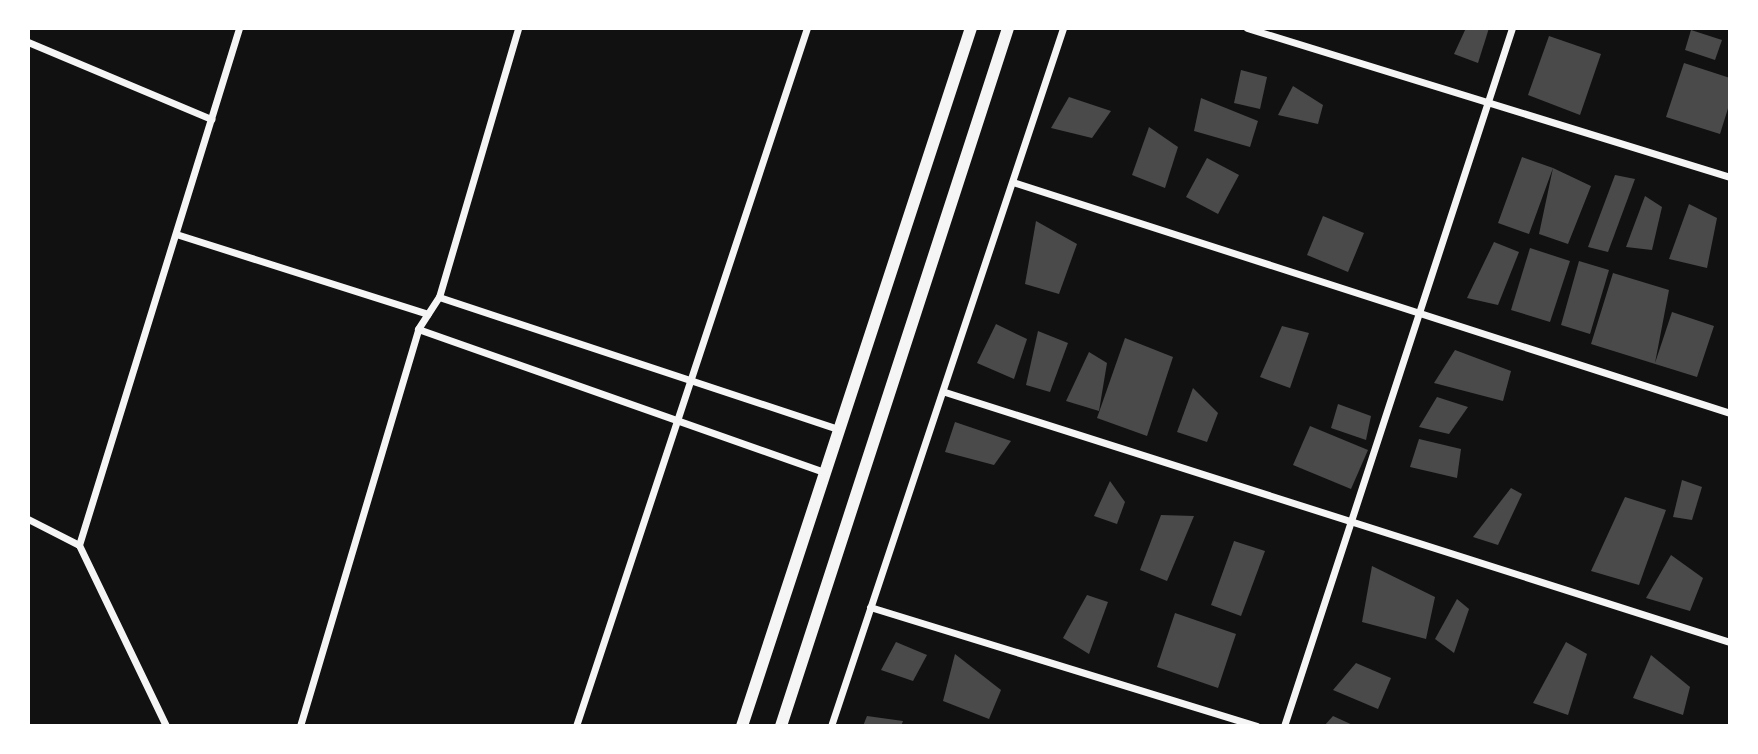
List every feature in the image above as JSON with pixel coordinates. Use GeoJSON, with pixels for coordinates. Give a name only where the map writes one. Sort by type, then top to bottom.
{"type":"FeatureCollection","features":[{"type":"Feature","properties":{"kind":"street"},"geometry":{"type":"LineString","coordinates":[[79,545],[239,28]]}},
{"type":"Feature","properties":{"kind":"street"},"geometry":{"type":"LineString","coordinates":[[300,726],[418,329],[439,297],[519,28]]}},
{"type":"Feature","properties":{"kind":"street"},"geometry":{"type":"LineString","coordinates":[[576,726],[674,420],[692,381],[807,28]]}},
{"type":"Feature","properties":{"kind":"street"},"geometry":{"type":"LineString","coordinates":[[742,726],[837,429],[971,28]]}},
{"type":"Feature","properties":{"kind":"street"},"geometry":{"type":"LineString","coordinates":[[781,726],[1008,28]]}},
{"type":"Feature","properties":{"kind":"street"},"geometry":{"type":"LineString","coordinates":[[831,726],[945,392],[1063,28]]}},
{"type":"Feature","properties":{"kind":"street"},"geometry":{"type":"LineString","coordinates":[[1247,28],[1730,177]]}},
{"type":"Feature","properties":{"kind":"street"},"geometry":{"type":"LineString","coordinates":[[1284,726],[1512,28]]}},
{"type":"Feature","properties":{"kind":"street"},"geometry":{"type":"LineString","coordinates":[[28,42],[211,119]]}},
{"type":"Feature","properties":{"kind":"street"},"geometry":{"type":"LineString","coordinates":[[1013,182],[1730,413]]}},
{"type":"Feature","properties":{"kind":"street"},"geometry":{"type":"LineString","coordinates":[[176,234],[428,314]]}},
{"type":"Feature","properties":{"kind":"street"},"geometry":{"type":"LineString","coordinates":[[439,297],[837,429]]}},
{"type":"Feature","properties":{"kind":"street"},"geometry":{"type":"LineString","coordinates":[[418,329],[823,472]]}},
{"type":"Feature","properties":{"kind":"street"},"geometry":{"type":"LineString","coordinates":[[945,392],[1730,642]]}},
{"type":"Feature","properties":{"kind":"street"},"geometry":{"type":"LineString","coordinates":[[28,519],[79,545],[166,726]]}},
{"type":"Feature","properties":{"kind":"street"},"geometry":{"type":"LineString","coordinates":[[870,607],[1257,726]]}},
{"type":"Feature","properties":{"kind":"building"},"geometry":{"type":"Polygon","coordinates":[[[1466,28],[1489,28],[1478,63],[1454,54],[1466,28]]]}},
{"type":"Feature","properties":{"kind":"building"},"geometry":{"type":"Polygon","coordinates":[[[1691,30],[1722,40],[1715,60],[1685,50],[1691,30]]]}},
{"type":"Feature","properties":{"kind":"building"},"geometry":{"type":"Polygon","coordinates":[[[1549,36],[1601,54],[1580,115],[1528,95],[1549,36]]]}},
{"type":"Feature","properties":{"kind":"building"},"geometry":{"type":"Polygon","coordinates":[[[1684,63],[1730,78],[1730,102],[1720,134],[1666,117],[1684,63]]]}},
{"type":"Feature","properties":{"kind":"building"},"geometry":{"type":"Polygon","coordinates":[[[1241,70],[1267,77],[1260,109],[1234,103],[1241,70]]]}},
{"type":"Feature","properties":{"kind":"building"},"geometry":{"type":"Polygon","coordinates":[[[1293,86],[1323,105],[1318,124],[1278,115],[1293,86]]]}},
{"type":"Feature","properties":{"kind":"building"},"geometry":{"type":"Polygon","coordinates":[[[1069,97],[1111,111],[1092,138],[1051,128],[1069,97]]]}},
{"type":"Feature","properties":{"kind":"building"},"geometry":{"type":"Polygon","coordinates":[[[1201,98],[1258,121],[1250,147],[1194,131],[1201,98]]]}},
{"type":"Feature","properties":{"kind":"building"},"geometry":{"type":"Polygon","coordinates":[[[1149,127],[1178,147],[1165,188],[1132,175],[1149,127]]]}},
{"type":"Feature","properties":{"kind":"building"},"geometry":{"type":"Polygon","coordinates":[[[1522,157],[1553,168],[1529,234],[1498,223],[1522,157]]]}},
{"type":"Feature","properties":{"kind":"building"},"geometry":{"type":"Polygon","coordinates":[[[1207,158],[1239,175],[1218,214],[1186,197],[1207,158]]]}},
{"type":"Feature","properties":{"kind":"building"},"geometry":{"type":"Polygon","coordinates":[[[1553,168],[1591,186],[1568,244],[1539,234],[1553,168]]]}},
{"type":"Feature","properties":{"kind":"building"},"geometry":{"type":"Polygon","coordinates":[[[1615,175],[1635,179],[1608,252],[1588,247],[1615,175]]]}},
{"type":"Feature","properties":{"kind":"building"},"geometry":{"type":"Polygon","coordinates":[[[1645,196],[1662,207],[1652,250],[1626,247],[1645,196]]]}},
{"type":"Feature","properties":{"kind":"building"},"geometry":{"type":"Polygon","coordinates":[[[1689,204],[1717,218],[1707,268],[1669,259],[1689,204]]]}},
{"type":"Feature","properties":{"kind":"building"},"geometry":{"type":"Polygon","coordinates":[[[1323,216],[1364,233],[1348,272],[1307,255],[1323,216]]]}},
{"type":"Feature","properties":{"kind":"building"},"geometry":{"type":"Polygon","coordinates":[[[1036,221],[1077,244],[1059,294],[1025,284],[1036,221]]]}},
{"type":"Feature","properties":{"kind":"building"},"geometry":{"type":"Polygon","coordinates":[[[1494,242],[1519,252],[1498,305],[1467,298],[1494,242]]]}},
{"type":"Feature","properties":{"kind":"building"},"geometry":{"type":"Polygon","coordinates":[[[1530,248],[1570,261],[1550,322],[1511,310],[1530,248]]]}},
{"type":"Feature","properties":{"kind":"building"},"geometry":{"type":"Polygon","coordinates":[[[1579,261],[1609,270],[1590,334],[1561,325],[1579,261]]]}},
{"type":"Feature","properties":{"kind":"building"},"geometry":{"type":"Polygon","coordinates":[[[1613,273],[1669,290],[1655,363],[1672,312],[1714,326],[1697,377],[1591,344],[1613,273]]]}},
{"type":"Feature","properties":{"kind":"building"},"geometry":{"type":"Polygon","coordinates":[[[996,324],[1027,339],[1014,379],[977,363],[996,324]]]}},
{"type":"Feature","properties":{"kind":"building"},"geometry":{"type":"Polygon","coordinates":[[[1282,326],[1309,333],[1290,388],[1260,377],[1282,326]]]}},
{"type":"Feature","properties":{"kind":"building"},"geometry":{"type":"Polygon","coordinates":[[[1038,331],[1068,343],[1050,392],[1026,385],[1038,331]]]}},
{"type":"Feature","properties":{"kind":"building"},"geometry":{"type":"Polygon","coordinates":[[[1125,338],[1173,357],[1147,436],[1097,418],[1125,338]]]}},
{"type":"Feature","properties":{"kind":"building"},"geometry":{"type":"Polygon","coordinates":[[[1455,350],[1511,371],[1503,401],[1434,383],[1455,350]]]}},
{"type":"Feature","properties":{"kind":"building"},"geometry":{"type":"Polygon","coordinates":[[[1089,352],[1107,363],[1099,411],[1066,401],[1089,352]]]}},
{"type":"Feature","properties":{"kind":"building"},"geometry":{"type":"Polygon","coordinates":[[[1193,388],[1218,413],[1207,442],[1177,432],[1193,388]]]}},
{"type":"Feature","properties":{"kind":"building"},"geometry":{"type":"Polygon","coordinates":[[[1437,397],[1468,407],[1449,434],[1419,427],[1437,397]]]}},
{"type":"Feature","properties":{"kind":"building"},"geometry":{"type":"Polygon","coordinates":[[[1338,404],[1371,416],[1366,440],[1331,428],[1338,404]]]}},
{"type":"Feature","properties":{"kind":"building"},"geometry":{"type":"Polygon","coordinates":[[[955,422],[1011,441],[994,465],[945,452],[955,422]]]}},
{"type":"Feature","properties":{"kind":"building"},"geometry":{"type":"Polygon","coordinates":[[[1310,426],[1368,450],[1351,489],[1293,465],[1310,426]]]}},
{"type":"Feature","properties":{"kind":"building"},"geometry":{"type":"Polygon","coordinates":[[[1419,439],[1461,449],[1457,478],[1410,467],[1419,439]]]}},
{"type":"Feature","properties":{"kind":"building"},"geometry":{"type":"Polygon","coordinates":[[[1682,480],[1702,487],[1692,520],[1673,517],[1682,480]]]}},
{"type":"Feature","properties":{"kind":"building"},"geometry":{"type":"Polygon","coordinates":[[[1110,481],[1125,502],[1117,524],[1094,516],[1110,481]]]}},
{"type":"Feature","properties":{"kind":"building"},"geometry":{"type":"Polygon","coordinates":[[[1511,488],[1522,494],[1498,545],[1473,537],[1511,488]]]}},
{"type":"Feature","properties":{"kind":"building"},"geometry":{"type":"Polygon","coordinates":[[[1625,497],[1666,510],[1639,585],[1591,571],[1625,497]]]}},
{"type":"Feature","properties":{"kind":"building"},"geometry":{"type":"Polygon","coordinates":[[[1161,515],[1194,516],[1167,581],[1140,570],[1161,515]]]}},
{"type":"Feature","properties":{"kind":"building"},"geometry":{"type":"Polygon","coordinates":[[[1234,541],[1265,551],[1241,616],[1211,605],[1234,541]]]}},
{"type":"Feature","properties":{"kind":"building"},"geometry":{"type":"Polygon","coordinates":[[[1671,555],[1703,578],[1690,611],[1646,598],[1671,555]]]}},
{"type":"Feature","properties":{"kind":"building"},"geometry":{"type":"Polygon","coordinates":[[[1372,566],[1435,597],[1426,639],[1362,622],[1372,566]]]}},
{"type":"Feature","properties":{"kind":"building"},"geometry":{"type":"Polygon","coordinates":[[[1087,595],[1108,602],[1089,654],[1063,638],[1087,595]]]}},
{"type":"Feature","properties":{"kind":"building"},"geometry":{"type":"Polygon","coordinates":[[[1457,599],[1469,609],[1454,653],[1435,639],[1457,599]]]}},
{"type":"Feature","properties":{"kind":"building"},"geometry":{"type":"Polygon","coordinates":[[[1175,613],[1236,634],[1218,688],[1157,667],[1175,613]]]}},
{"type":"Feature","properties":{"kind":"building"},"geometry":{"type":"Polygon","coordinates":[[[896,642],[927,655],[913,681],[881,670],[896,642]]]}},
{"type":"Feature","properties":{"kind":"building"},"geometry":{"type":"Polygon","coordinates":[[[1566,642],[1587,654],[1568,715],[1533,703],[1566,642]]]}},
{"type":"Feature","properties":{"kind":"building"},"geometry":{"type":"Polygon","coordinates":[[[955,654],[1001,690],[989,719],[943,701],[955,654]]]}},
{"type":"Feature","properties":{"kind":"building"},"geometry":{"type":"Polygon","coordinates":[[[1651,655],[1690,687],[1683,715],[1633,698],[1651,655]]]}},
{"type":"Feature","properties":{"kind":"building"},"geometry":{"type":"Polygon","coordinates":[[[1356,663],[1391,678],[1378,709],[1333,690],[1356,663]]]}},
{"type":"Feature","properties":{"kind":"building"},"geometry":{"type":"Polygon","coordinates":[[[867,716],[903,721],[901,726],[863,726],[867,716]]]}},
{"type":"Feature","properties":{"kind":"building"},"geometry":{"type":"Polygon","coordinates":[[[1333,716],[1355,726],[1324,726],[1333,716]]]}}]}
